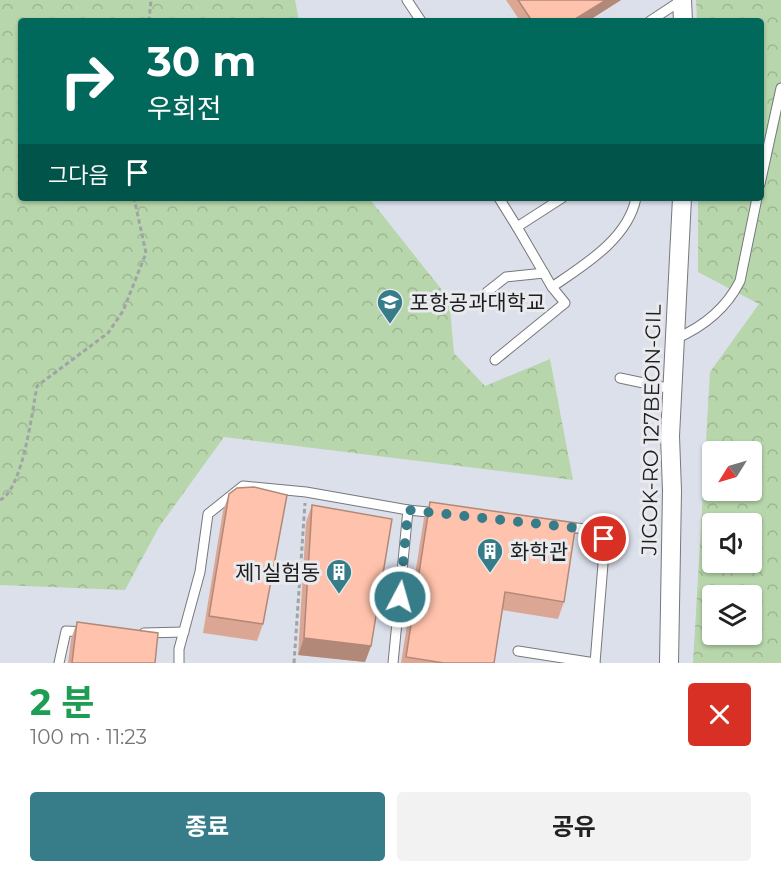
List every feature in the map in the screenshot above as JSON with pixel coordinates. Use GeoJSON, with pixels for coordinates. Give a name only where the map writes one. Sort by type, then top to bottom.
{"type":"FeatureCollection","features":[{"type":"Feature","properties":{"kind":"street"},"geometry":{"type":"LineString","coordinates":[[682,0],[683,18]]}},
{"type":"Feature","properties":{"kind":"street","name":"JIGOK-RO 127BEON-GIL"},"geometry":{"type":"LineString","coordinates":[[669,663],[672,389],[682,201]]}},
{"type":"Feature","properties":{"kind":"lane"},"geometry":{"type":"LineString","coordinates":[[407,0],[419,18]]}},
{"type":"Feature","properties":{"kind":"lane"},"geometry":{"type":"LineString","coordinates":[[655,18],[682,0]]}},
{"type":"Feature","properties":{"kind":"lane"},"geometry":{"type":"LineString","coordinates":[[764,166],[781,87]]}},
{"type":"Feature","properties":{"kind":"lane"},"geometry":{"type":"LineString","coordinates":[[495,360],[565,303],[552,286],[501,201]]}},
{"type":"Feature","properties":{"kind":"lane"},"geometry":{"type":"LineString","coordinates":[[517,227],[557,201]]}},
{"type":"Feature","properties":{"kind":"lane"},"geometry":{"type":"LineString","coordinates":[[552,286],[600,254],[633,212],[635,201]]}},
{"type":"Feature","properties":{"kind":"lane"},"geometry":{"type":"LineString","coordinates":[[675,339],[699,329],[735,291],[740,280],[756,201]]}},
{"type":"Feature","properties":{"kind":"lane"},"geometry":{"type":"LineString","coordinates":[[487,292],[506,277],[544,273]]}},
{"type":"Feature","properties":{"kind":"lane"},"geometry":{"type":"LineString","coordinates":[[620,378],[672,389]]}},
{"type":"Feature","properties":{"kind":"lane"},"geometry":{"type":"LineString","coordinates":[[179,663],[179,649],[200,572],[208,514],[243,486],[306,492],[444,514]]}},
{"type":"Feature","properties":{"kind":"lane"},"geometry":{"type":"LineString","coordinates":[[393,663],[408,510]]}},
{"type":"Feature","properties":{"kind":"lane"},"geometry":{"type":"LineString","coordinates":[[518,651],[595,663],[604,539],[587,529],[551,525]]}},
{"type":"Feature","properties":{"kind":"lane"},"geometry":{"type":"LineString","coordinates":[[59,663],[66,631],[92,633]]}},
{"type":"Feature","properties":{"kind":"lane"},"geometry":{"type":"LineString","coordinates":[[137,633],[184,632]]}},
{"type":"Feature","properties":{"kind":"path"},"geometry":{"type":"LineString","coordinates":[[149,18],[151,0]]}},
{"type":"Feature","properties":{"kind":"path"},"geometry":{"type":"LineString","coordinates":[[0,500],[8,497],[17,479],[37,386],[108,333],[123,311],[146,252],[136,201]]}},
{"type":"Feature","properties":{"kind":"path"},"geometry":{"type":"LineString","coordinates":[[294,663],[306,492]]}},
{"type":"Feature","properties":{"kind":"shaded area","name":"포항공과대학교"},"geometry":{"type":"Polygon","coordinates":[[[0,0],[781,0],[781,663],[0,663],[0,0]]]}},
{"type":"Feature","properties":{"kind":"green space"},"geometry":{"type":"Polygon","coordinates":[[[0,0],[295,0],[298,18],[18,18],[18,201],[371,201],[449,299],[454,353],[485,386],[550,359],[573,480],[224,437],[159,527],[125,590],[0,585],[0,0]]]}},
{"type":"Feature","properties":{"kind":"green space"},"geometry":{"type":"Polygon","coordinates":[[[696,0],[781,0],[781,663],[693,663],[702,501],[762,501],[762,441],[706,441],[710,372],[759,304],[698,272],[698,201],[764,201],[764,18],[697,18],[696,0]]]}},
{"type":"Feature","properties":{"kind":"building"},"geometry":{"type":"Polygon","coordinates":[[[518,0],[606,0],[577,18],[530,18],[518,0]]]}},
{"type":"Feature","properties":{"kind":"building"},"geometry":{"type":"Polygon","coordinates":[[[254,487],[287,495],[263,624],[209,616],[229,494],[237,488],[254,487]]]}},
{"type":"Feature","properties":{"kind":"building","name":"화학관"},"geometry":{"type":"Polygon","coordinates":[[[430,502],[576,523],[564,602],[505,592],[494,663],[444,663],[406,657],[430,502]]]}},
{"type":"Feature","properties":{"kind":"building","name":"제1실험동"},"geometry":{"type":"Polygon","coordinates":[[[312,505],[392,519],[371,646],[304,638],[312,505]]]}},
{"type":"Feature","properties":{"kind":"building"},"geometry":{"type":"Polygon","coordinates":[[[77,622],[158,633],[155,663],[72,663],[77,622]]]}},
{"type":"Feature","properties":{"kind":"place","name":"포항공과대학교"},"geometry":{"type":"Point","coordinates":[390,325]}},
{"type":"Feature","properties":{"kind":"place","name":"화학관"},"geometry":{"type":"Point","coordinates":[490,574]}},
{"type":"Feature","properties":{"kind":"place","name":"제1실험동"},"geometry":{"type":"Point","coordinates":[339,595]}},
{"type":"Feature","properties":{"kind":"route"},"geometry":{"type":"LineString","coordinates":[[400,597],[408,510],[587,529],[604,539]]}}]}
